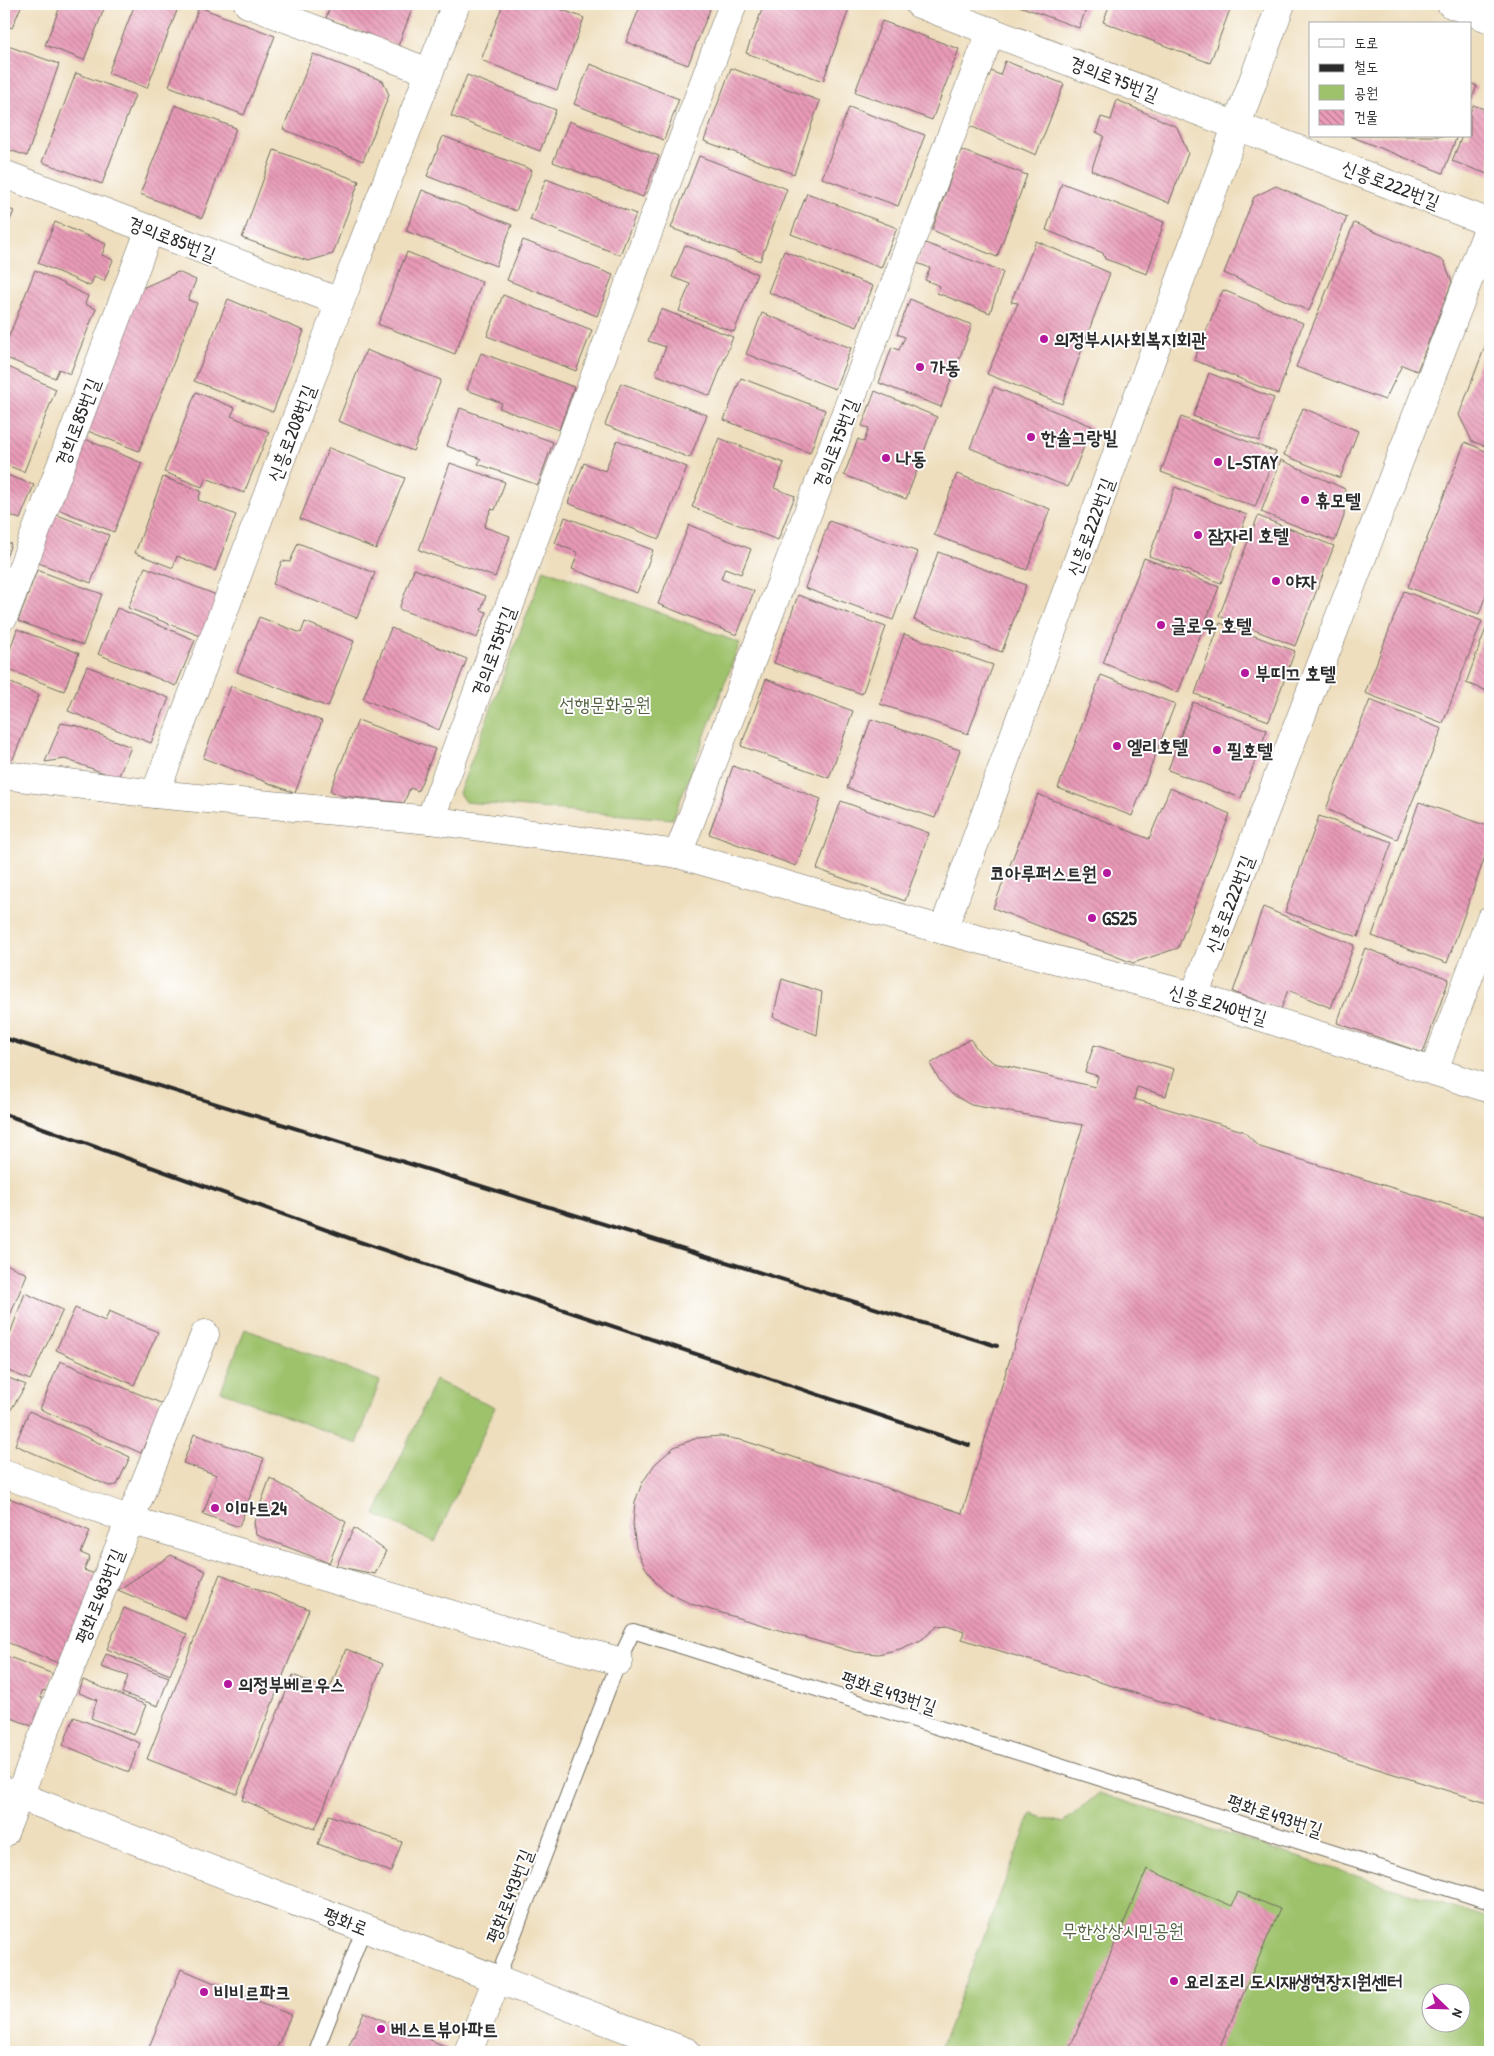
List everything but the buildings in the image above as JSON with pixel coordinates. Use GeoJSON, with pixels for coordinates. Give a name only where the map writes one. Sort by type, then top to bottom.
{"type":"FeatureCollection","features":[{"type":"Feature","properties":{"kind":"street"},"geometry":{"type":"LineString","coordinates":[[248,4],[429,72]]}},
{"type":"Feature","properties":{"kind":"street","name":"신흥로208번길"},"geometry":{"type":"LineString","coordinates":[[155,794],[340,302],[456,4]]}},
{"type":"Feature","properties":{"kind":"street","name":"경의로75번길"},"geometry":{"type":"LineString","coordinates":[[430,820],[733,4]]}},
{"type":"Feature","properties":{"kind":"street","name":"경의로75번길"},"geometry":{"type":"LineString","coordinates":[[919,4],[1237,124]]}},
{"type":"Feature","properties":{"kind":"street","name":"신흥로222번길"},"geometry":{"type":"LineString","coordinates":[[944,930],[1281,4]]}},
{"type":"Feature","properties":{"kind":"street"},"geometry":{"type":"LineString","coordinates":[[1451,4],[1490,19]]}},
{"type":"Feature","properties":{"kind":"street","name":"경의로75번길"},"geometry":{"type":"LineString","coordinates":[[678,854],[991,31]]}},
{"type":"Feature","properties":{"kind":"street","name":"신흥로222번길"},"geometry":{"type":"LineString","coordinates":[[1194,996],[1490,223],[1237,124]]}},
{"type":"Feature","properties":{"kind":"street","name":"경의로85번길"},"geometry":{"type":"LineString","coordinates":[[4,174],[340,302]]}},
{"type":"Feature","properties":{"kind":"street","name":"경희로85번길"},"geometry":{"type":"LineString","coordinates":[[4,616],[150,229]]}},
{"type":"Feature","properties":{"kind":"street","name":"신흥로240번길"},"geometry":{"type":"LineString","coordinates":[[4,775],[155,794],[430,820],[678,854],[944,930],[1194,996],[1490,1088]]}},
{"type":"Feature","properties":{"kind":"street"},"geometry":{"type":"LineString","coordinates":[[1434,1070],[1490,920]]}},
{"type":"Feature","properties":{"kind":"street","name":"평화로483번길"},"geometry":{"type":"LineString","coordinates":[[4,1833],[11,1793],[130,1520],[205,1334]]}},
{"type":"Feature","properties":{"kind":"street"},"geometry":{"type":"LineString","coordinates":[[4,1474],[130,1520],[535,1639],[619,1661]]}},
{"type":"Feature","properties":{"kind":"street","name":"평화로"},"geometry":{"type":"LineString","coordinates":[[11,1793],[687,2052]]}},
{"type":"Feature","properties":{"kind":"street"},"geometry":{"type":"LineString","coordinates":[[468,2052],[497,1979]]}},
{"type":"Feature","properties":{"kind":"lane","name":"평화로493번길"},"geometry":{"type":"LineString","coordinates":[[497,1979],[619,1661],[633,1631],[1490,1902]]}},
{"type":"Feature","properties":{"kind":"lane"},"geometry":{"type":"LineString","coordinates":[[316,2052],[364,1928]]}},
{"type":"Feature","properties":{"kind":"green space","name":"선행문화공원"},"geometry":{"type":"Polygon","coordinates":[[[544,569],[740,643],[673,819],[465,802],[459,793],[544,569]]]}},
{"type":"Feature","properties":{"kind":"green space"},"geometry":{"type":"Polygon","coordinates":[[[245,1329],[380,1381],[357,1444],[221,1391],[245,1329]]]}},
{"type":"Feature","properties":{"kind":"green space"},"geometry":{"type":"Polygon","coordinates":[[[435,1380],[495,1407],[435,1542],[375,1515],[435,1380]]]}},
{"type":"Feature","properties":{"kind":"green space","name":"무한상상시민공원"},"geometry":{"type":"Polygon","coordinates":[[[1099,1793],[1490,1919],[1490,2052],[939,2052],[1031,1814],[1063,1823],[1099,1793]]]}},
{"type":"Feature","properties":{"kind":"tram line"},"geometry":{"type":"LineString","coordinates":[[1485,4],[1490,6]]}},
{"type":"Feature","properties":{"kind":"railway"},"geometry":{"type":"LineString","coordinates":[[4,1038],[997,1346]]}},
{"type":"Feature","properties":{"kind":"railway"},"geometry":{"type":"LineString","coordinates":[[4,1114],[360,1242],[969,1445]]}},
{"type":"Feature","properties":{"kind":"place","name":"의정부시사회복지회관"},"geometry":{"type":"Point","coordinates":[1044,339]}},
{"type":"Feature","properties":{"kind":"place","name":"가동"},"geometry":{"type":"Point","coordinates":[920,367]}},
{"type":"Feature","properties":{"kind":"place","name":"한솔그랑빌"},"geometry":{"type":"Point","coordinates":[1031,437]}},
{"type":"Feature","properties":{"kind":"place","name":"나동"},"geometry":{"type":"Point","coordinates":[886,458]}},
{"type":"Feature","properties":{"kind":"place","name":"L-STAY"},"geometry":{"type":"Point","coordinates":[1218,462]}},
{"type":"Feature","properties":{"kind":"place","name":"휴모텔"},"geometry":{"type":"Point","coordinates":[1305,500]}},
{"type":"Feature","properties":{"kind":"place","name":"잠자리 호텔"},"geometry":{"type":"Point","coordinates":[1198,535]}},
{"type":"Feature","properties":{"kind":"place","name":"야자"},"geometry":{"type":"Point","coordinates":[1276,581]}},
{"type":"Feature","properties":{"kind":"place","name":"글로우 호텔"},"geometry":{"type":"Point","coordinates":[1161,625]}},
{"type":"Feature","properties":{"kind":"place","name":"부띠끄 호텔"},"geometry":{"type":"Point","coordinates":[1245,673]}},
{"type":"Feature","properties":{"kind":"place","name":"엘리호텔"},"geometry":{"type":"Point","coordinates":[1117,746]}},
{"type":"Feature","properties":{"kind":"place","name":"필호텔"},"geometry":{"type":"Point","coordinates":[1217,750]}},
{"type":"Feature","properties":{"kind":"place","name":"코아루퍼스트원"},"geometry":{"type":"Point","coordinates":[1107,873]}},
{"type":"Feature","properties":{"kind":"place","name":"GS25"},"geometry":{"type":"Point","coordinates":[1092,918]}},
{"type":"Feature","properties":{"kind":"place","name":"이마트24"},"geometry":{"type":"Point","coordinates":[215,1508]}},
{"type":"Feature","properties":{"kind":"place","name":"의정부베르우스"},"geometry":{"type":"Point","coordinates":[228,1684]}},
{"type":"Feature","properties":{"kind":"place","name":"요리조리 도시재생현장지원센터"},"geometry":{"type":"Point","coordinates":[1174,1981]}},
{"type":"Feature","properties":{"kind":"place","name":"비비르파크"},"geometry":{"type":"Point","coordinates":[204,1992]}},
{"type":"Feature","properties":{"kind":"place","name":"베스트뷰아파트"},"geometry":{"type":"Point","coordinates":[381,2029]}}]}
